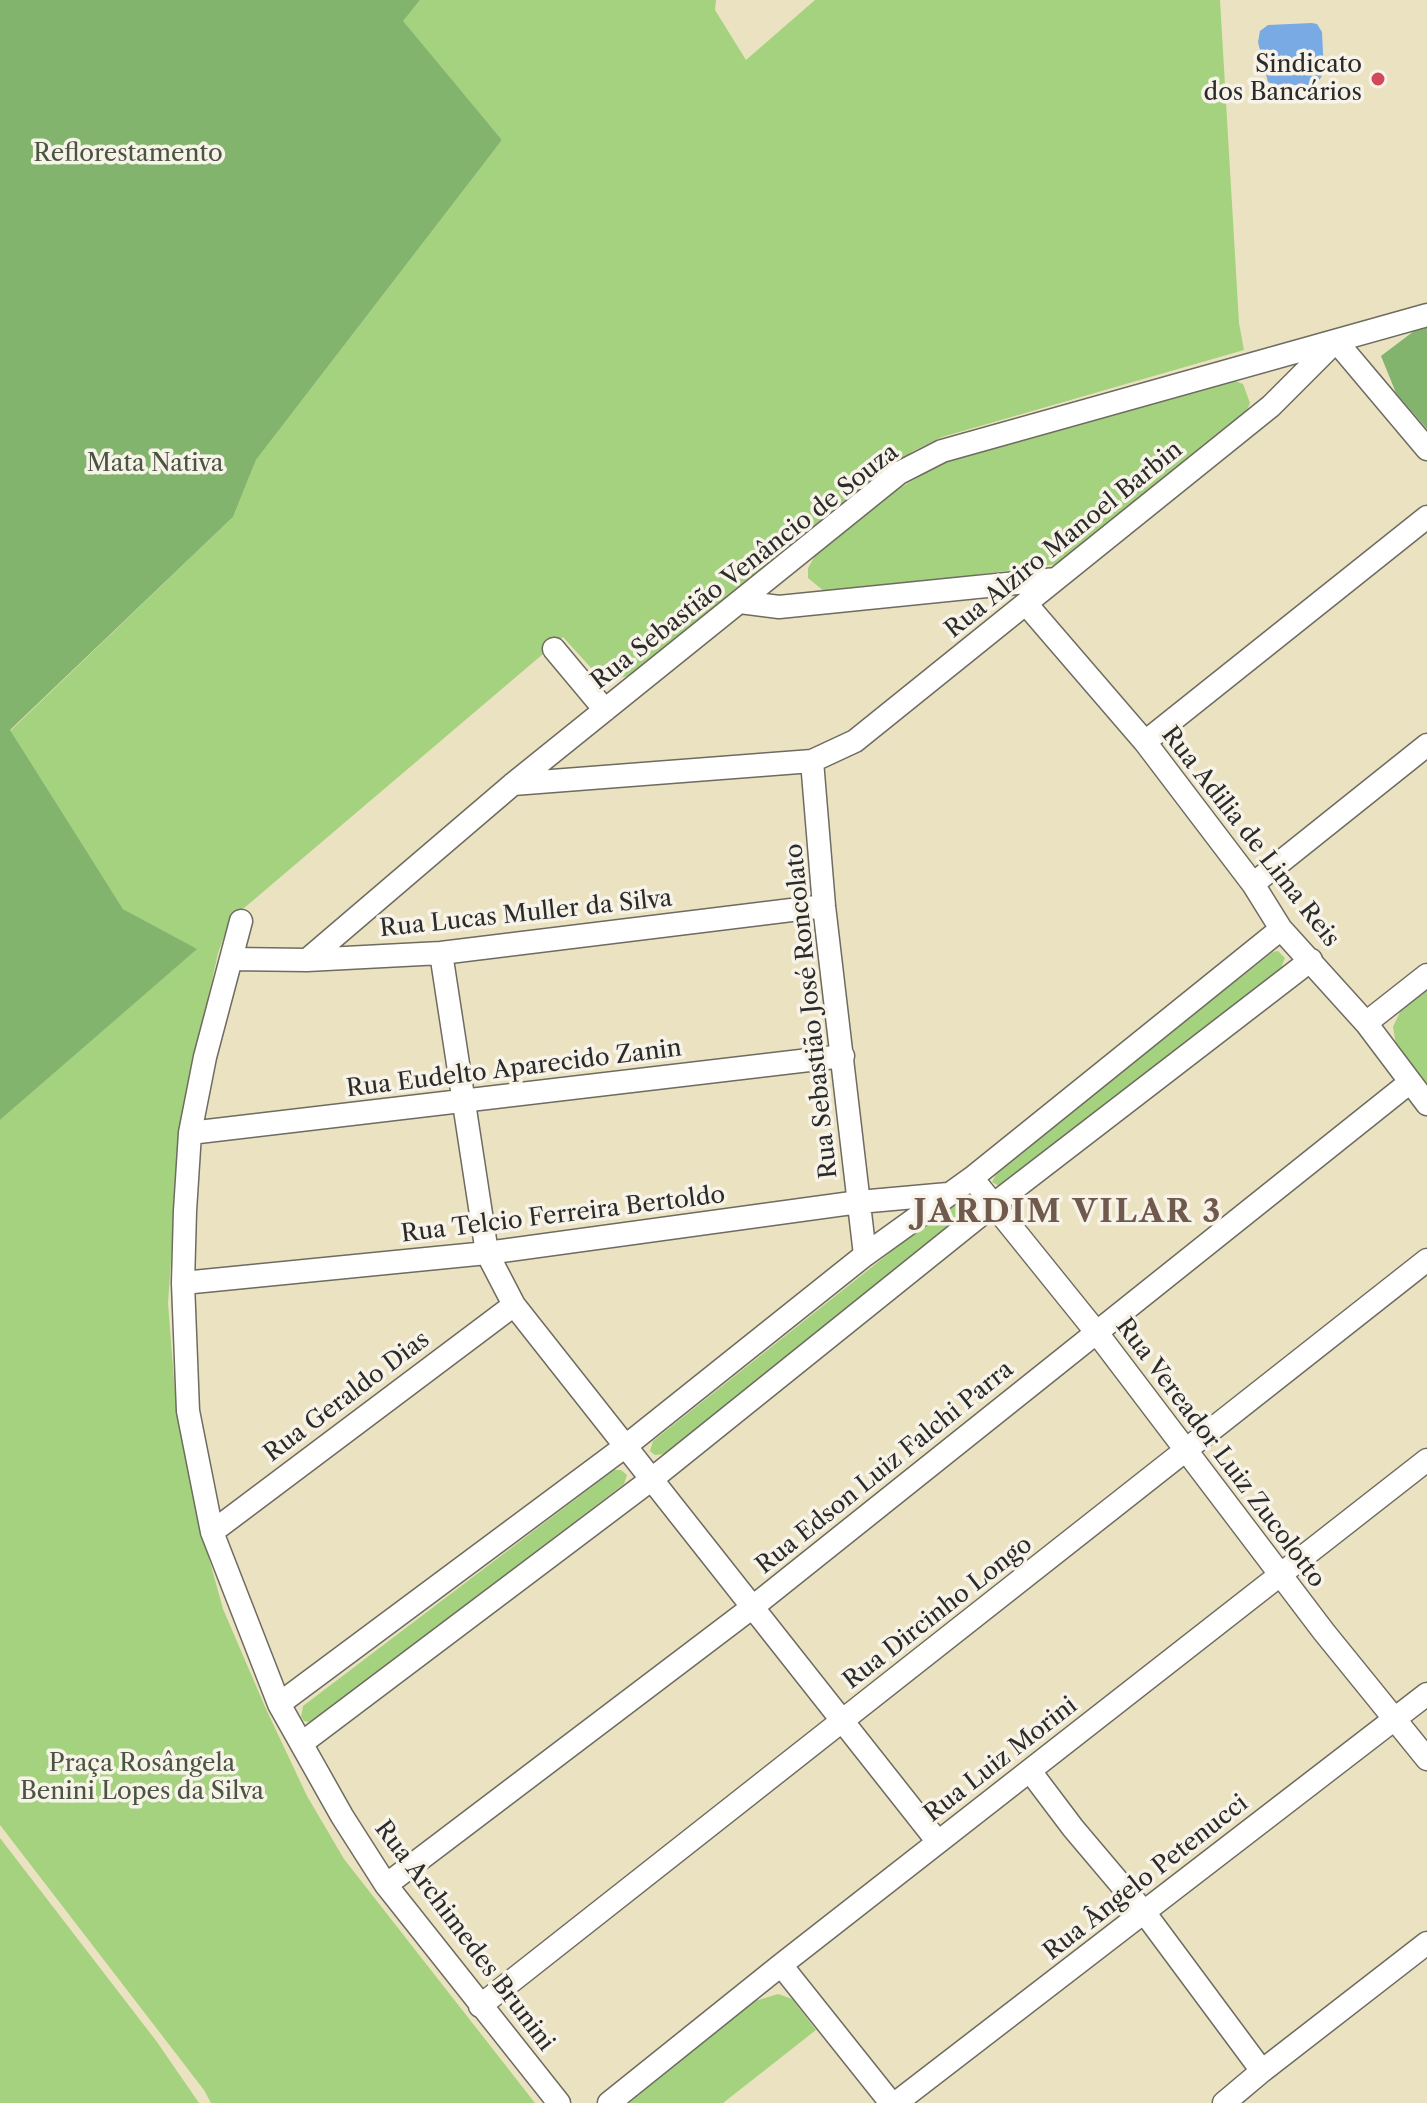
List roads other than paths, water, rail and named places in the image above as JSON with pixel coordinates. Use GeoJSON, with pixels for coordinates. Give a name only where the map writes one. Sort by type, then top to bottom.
{"type":"FeatureCollection","features":[{"type":"Feature","properties":{"kind":"street","name":"Rua Sebastião Venâncio de Souza"},"geometry":{"type":"LineString","coordinates":[[307,960],[513,784],[899,473],[942,451],[1427,315]]}},
{"type":"Feature","properties":{"kind":"street"},"geometry":{"type":"LineString","coordinates":[[1336,341],[1427,449]]}},
{"type":"Feature","properties":{"kind":"street","name":"Rua Alziro Manoel Barbin"},"geometry":{"type":"LineString","coordinates":[[812,761],[855,741],[1027,605],[1271,406],[1336,341]]}},
{"type":"Feature","properties":{"kind":"street"},"geometry":{"type":"LineString","coordinates":[[1145,742],[1427,517]]}},
{"type":"Feature","properties":{"kind":"street"},"geometry":{"type":"LineString","coordinates":[[740,602],[779,607],[1056,579]]}},
{"type":"Feature","properties":{"kind":"street","name":"Rua Adilia de Lima Reis"},"geometry":{"type":"LineString","coordinates":[[1027,605],[1145,742],[1253,884],[1281,929],[1366,1023],[1427,1104]]}},
{"type":"Feature","properties":{"kind":"street"},"geometry":{"type":"LineString","coordinates":[[554,649],[605,710]]}},
{"type":"Feature","properties":{"kind":"street"},"geometry":{"type":"LineString","coordinates":[[1253,884],[1427,745]]}},
{"type":"Feature","properties":{"kind":"street"},"geometry":{"type":"LineString","coordinates":[[513,784],[812,761]]}},
{"type":"Feature","properties":{"kind":"street","name":"Rua Sebastião José Roncolato"},"geometry":{"type":"LineString","coordinates":[[812,761],[824,906],[865,1255]]}},
{"type":"Feature","properties":{"kind":"street","name":"Rua Lucas Muller da Silva"},"geometry":{"type":"LineString","coordinates":[[232,959],[307,960],[441,953],[824,906]]}},
{"type":"Feature","properties":{"kind":"street","name":"Rua Archimedes Brunini"},"geometry":{"type":"LineString","coordinates":[[241,921],[205,1057],[190,1133],[183,1283],[188,1411],[212,1532],[279,1704],[342,1816],[386,1885],[559,2103]]}},
{"type":"Feature","properties":{"kind":"street"},"geometry":{"type":"LineString","coordinates":[[279,1704],[627,1445],[865,1255],[972,1178],[1281,929]]}},
{"type":"Feature","properties":{"kind":"street"},"geometry":{"type":"LineString","coordinates":[[441,953],[487,1253],[514,1305],[938,1842]]}},
{"type":"Feature","properties":{"kind":"street"},"geometry":{"type":"LineString","coordinates":[[302,1743],[652,1479],[993,1205],[1311,960]]}},
{"type":"Feature","properties":{"kind":"street"},"geometry":{"type":"LineString","coordinates":[[1366,1023],[1427,975]]}},
{"type":"Feature","properties":{"kind":"street","name":"Rua Eudelto Aparecido Zanin"},"geometry":{"type":"LineString","coordinates":[[190,1133],[843,1056]]}},
{"type":"Feature","properties":{"kind":"street","name":"Rua Edson Luiz Falchi Parra"},"geometry":{"type":"LineString","coordinates":[[386,1885],[754,1606],[1409,1083]]}},
{"type":"Feature","properties":{"kind":"street","name":"Rua Vereador Luiz Zucolotto"},"geometry":{"type":"LineString","coordinates":[[972,1178],[1097,1333],[1280,1575],[1427,1759]]}},
{"type":"Feature","properties":{"kind":"street","name":"Rua Telcio Ferreira Bertoldo"},"geometry":{"type":"LineString","coordinates":[[183,1283],[487,1253],[859,1202],[949,1194]]}},
{"type":"Feature","properties":{"kind":"street","name":"Rua Dircinho Longo"},"geometry":{"type":"LineString","coordinates":[[480,2006],[1427,1260]]}},
{"type":"Feature","properties":{"kind":"street","name":"Rua Geraldo Dias"},"geometry":{"type":"LineString","coordinates":[[212,1532],[514,1305]]}},
{"type":"Feature","properties":{"kind":"street","name":"Rua Luiz Morini"},"geometry":{"type":"LineString","coordinates":[[609,2103],[1427,1460]]}},
{"type":"Feature","properties":{"kind":"street","name":"Rua Ângelo Petenucci"},"geometry":{"type":"LineString","coordinates":[[893,2103],[1427,1694]]}},
{"type":"Feature","properties":{"kind":"street"},"geometry":{"type":"LineString","coordinates":[[1030,1771],[1144,1912],[1262,2071]]}},
{"type":"Feature","properties":{"kind":"street"},"geometry":{"type":"LineString","coordinates":[[1224,2103],[1427,1943]]}},
{"type":"Feature","properties":{"kind":"street"},"geometry":{"type":"LineString","coordinates":[[781,1965],[893,2103]]}},
{"type":"Feature","properties":{"kind":"water"},"geometry":{"type":"Polygon","coordinates":[[[1317,24],[1322,32],[1324,72],[1320,79],[1313,85],[1275,85],[1268,82],[1258,42],[1260,31],[1268,25],[1317,24]]]}},
{"type":"Feature","properties":{"kind":"place","name":"Sindicato dos Bancários"},"geometry":{"type":"Point","coordinates":[1378,79]}},
{"type":"Feature","properties":{"kind":"district","name":"JARDIM VILAR 3"},"geometry":{"type":"Point","coordinates":[1068,1213]}},
{"type":"Feature","properties":{"kind":"park label","name":"Reflorestamento"},"geometry":{"type":"Point","coordinates":[128,154]}},
{"type":"Feature","properties":{"kind":"park label","name":"Mata Nativa"},"geometry":{"type":"Point","coordinates":[155,464]}},
{"type":"Feature","properties":{"kind":"park label","name":"Praça Rosângela Benini Lopes da Silva"},"geometry":{"type":"Point","coordinates":[142,1778]}}]}
